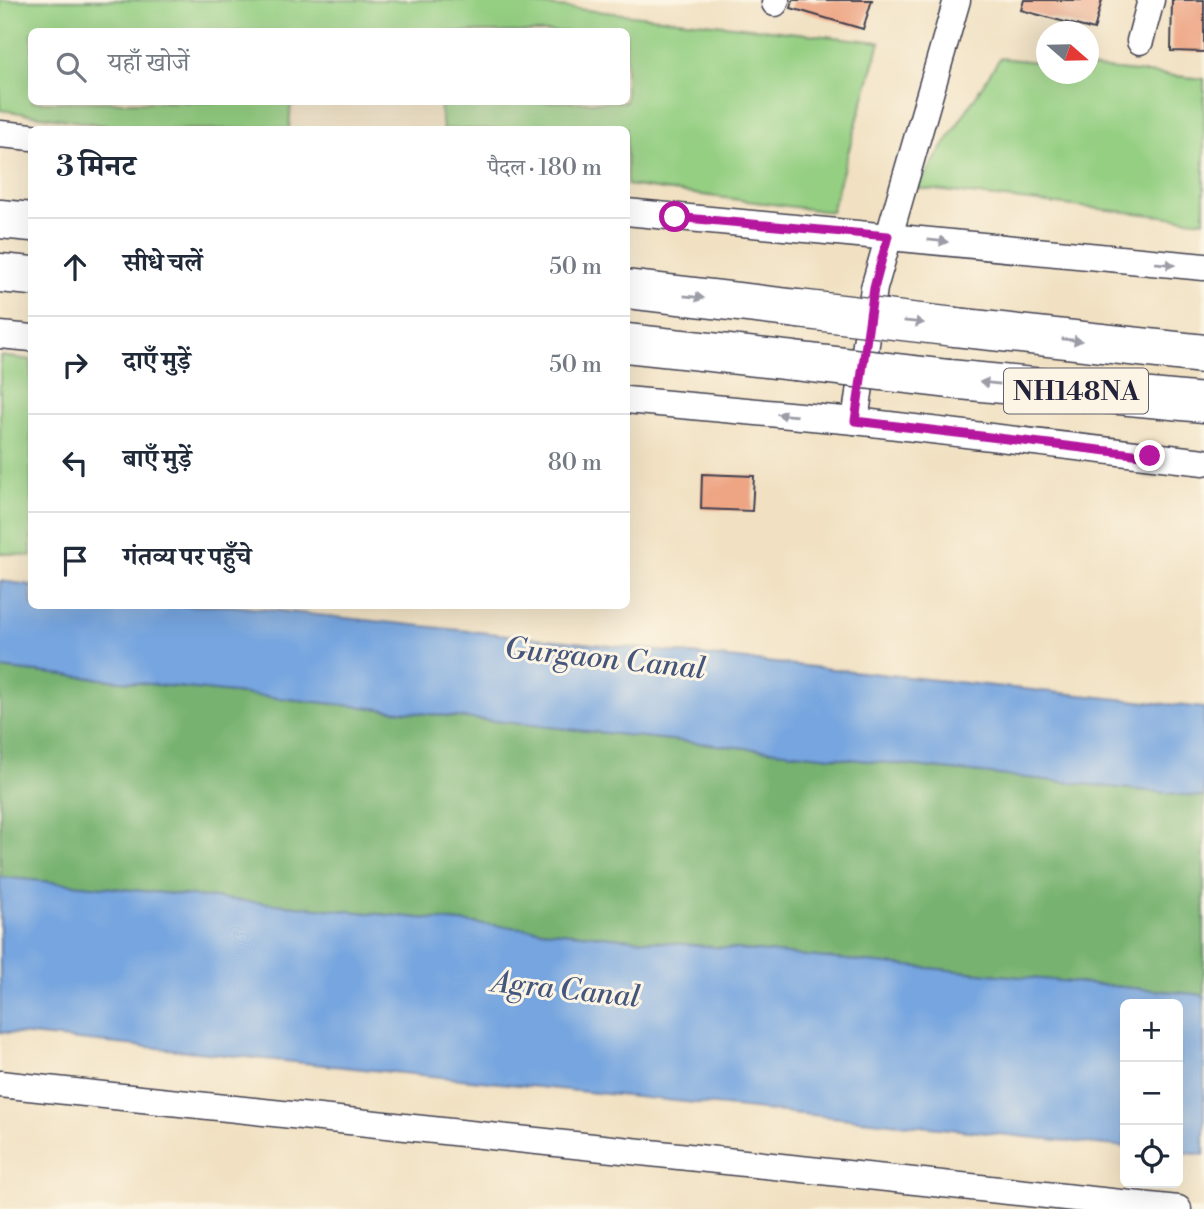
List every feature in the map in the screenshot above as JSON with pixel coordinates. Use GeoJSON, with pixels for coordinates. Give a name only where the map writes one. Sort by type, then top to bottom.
{"type":"FeatureCollection","features":[{"type":"Feature","properties":{"kind":"highway"},"geometry":{"type":"LineString","coordinates":[[0,219],[28,222]]}},
{"type":"Feature","properties":{"kind":"highway"},"geometry":{"type":"LineString","coordinates":[[0,273],[28,276]]}},
{"type":"Feature","properties":{"kind":"highway","name":"NH148NA"},"geometry":{"type":"LineString","coordinates":[[630,289],[1204,354]]}},
{"type":"Feature","properties":{"kind":"highway","name":"NH148NA"},"geometry":{"type":"LineString","coordinates":[[630,343],[949,379],[1204,403]]}},
{"type":"Feature","properties":{"kind":"street"},"geometry":{"type":"LineString","coordinates":[[855,421],[874,288],[957,0]]}},
{"type":"Feature","properties":{"kind":"street"},"geometry":{"type":"LineString","coordinates":[[1140,41],[1151,0]]}},
{"type":"Feature","properties":{"kind":"street"},"geometry":{"type":"LineString","coordinates":[[0,134],[28,137]]}},
{"type":"Feature","properties":{"kind":"street"},"geometry":{"type":"LineString","coordinates":[[630,212],[1204,267]]}},
{"type":"Feature","properties":{"kind":"street"},"geometry":{"type":"LineString","coordinates":[[0,335],[28,338]]}},
{"type":"Feature","properties":{"kind":"street"},"geometry":{"type":"LineString","coordinates":[[630,400],[855,421],[1204,462]]}},
{"type":"Feature","properties":{"kind":"street"},"geometry":{"type":"LineString","coordinates":[[0,1084],[1178,1209]]}},
{"type":"Feature","properties":{"kind":"green space"},"geometry":{"type":"Polygon","coordinates":[[[0,0],[495,0],[880,42],[831,212],[630,185],[630,126],[443,126],[440,105],[630,105],[630,28],[28,28],[28,105],[291,105],[289,126],[110,126],[0,110],[0,0]]]}},
{"type":"Feature","properties":{"kind":"green space"},"geometry":{"type":"Polygon","coordinates":[[[1000,58],[1036,62],[1036,84],[1099,84],[1099,68],[1204,79],[1204,221],[917,188],[1000,58]]]}},
{"type":"Feature","properties":{"kind":"green space"},"geometry":{"type":"Polygon","coordinates":[[[0,356],[28,360],[28,556],[0,553],[0,356]]]}},
{"type":"Feature","properties":{"kind":"green space"},"geometry":{"type":"Polygon","coordinates":[[[0,668],[1204,797],[1204,995],[0,877],[0,668]]]}},
{"type":"Feature","properties":{"kind":"water","name":"Gurgaon Canal"},"geometry":{"type":"Polygon","coordinates":[[[0,581],[28,585],[28,609],[261,609],[1204,708],[1204,797],[0,668],[0,581]]]}},
{"type":"Feature","properties":{"kind":"water","name":"Agra Canal"},"geometry":{"type":"Polygon","coordinates":[[[0,877],[1204,995],[1204,1155],[1183,1153],[1183,999],[1120,999],[1120,1146],[0,1032],[0,877]]]}},
{"type":"Feature","properties":{"kind":"building"},"geometry":{"type":"Polygon","coordinates":[[[793,0],[872,0],[863,29],[791,8],[793,0]]]}},
{"type":"Feature","properties":{"kind":"building"},"geometry":{"type":"Polygon","coordinates":[[[1024,0],[1102,0],[1096,21],[1061,21],[1021,10],[1024,0]]]}},
{"type":"Feature","properties":{"kind":"building"},"geometry":{"type":"Polygon","coordinates":[[[1172,0],[1204,0],[1204,52],[1171,51],[1172,0]]]}},
{"type":"Feature","properties":{"kind":"building"},"geometry":{"type":"Polygon","coordinates":[[[702,474],[754,476],[752,511],[701,509],[702,474]]]}},
{"type":"Feature","properties":{"kind":"route"},"geometry":{"type":"LineString","coordinates":[[675,217],[796,230],[888,236],[874,288],[855,421],[1150,456]]}}]}
